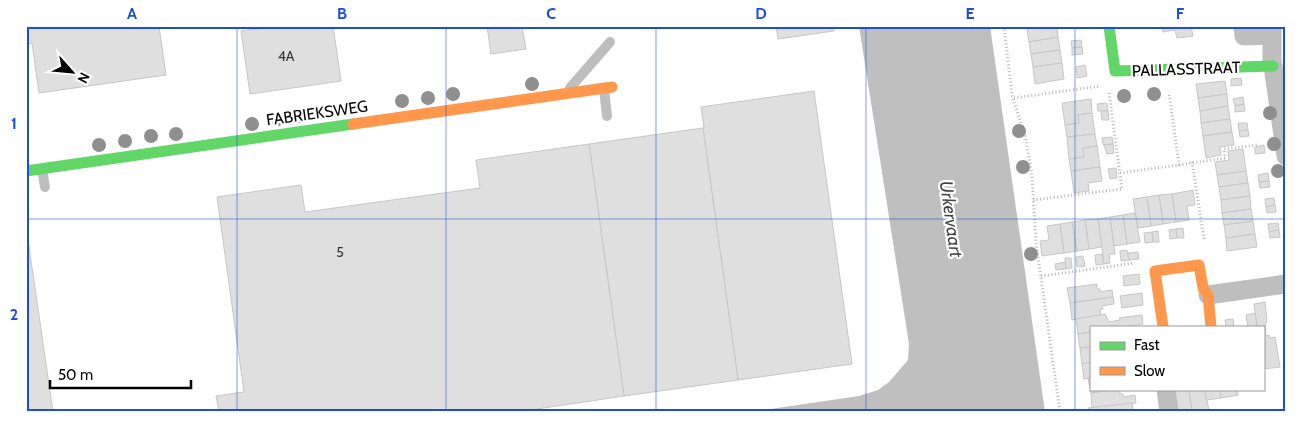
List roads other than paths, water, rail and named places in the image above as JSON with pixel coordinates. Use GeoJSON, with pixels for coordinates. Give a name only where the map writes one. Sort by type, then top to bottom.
{"type":"FeatureCollection","features":[{"type":"Feature","properties":{"kind":"street","name":"PALLASSTRAAT"},"geometry":{"type":"LineString","coordinates":[[1109,26],[1115,71],[1273,66]]}},
{"type":"Feature","properties":{"kind":"street","name":"PALLASSTRAAT"},"geometry":{"type":"LineString","coordinates":[[1243,26],[1244,36],[1271,31],[1273,66],[1286,156]]}},
{"type":"Feature","properties":{"kind":"street","name":"FABRIEKSWEG"},"geometry":{"type":"LineString","coordinates":[[26,171],[608,88]]}},
{"type":"Feature","properties":{"kind":"street"},"geometry":{"type":"LineString","coordinates":[[1163,326],[1155,271],[1199,265],[1203,288],[1208,295],[1211,326]]}},
{"type":"Feature","properties":{"kind":"street"},"geometry":{"type":"LineString","coordinates":[[1208,295],[1286,284]]}},
{"type":"Feature","properties":{"kind":"street"},"geometry":{"type":"LineString","coordinates":[[1166,390],[1169,412]]}},
{"type":"Feature","properties":{"kind":"lane"},"geometry":{"type":"LineString","coordinates":[[564,94],[610,42]]}},
{"type":"Feature","properties":{"kind":"lane"},"geometry":{"type":"LineString","coordinates":[[607,116],[608,88]]}},
{"type":"Feature","properties":{"kind":"lane"},"geometry":{"type":"LineString","coordinates":[[42,169],[45,187]]}},
{"type":"Feature","properties":{"kind":"water","name":"Urkervaart"},"geometry":{"type":"Polygon","coordinates":[[[859,26],[990,26],[1045,412],[750,412],[859,396],[878,390],[889,382],[908,360],[909,344],[859,26]]]}}]}
